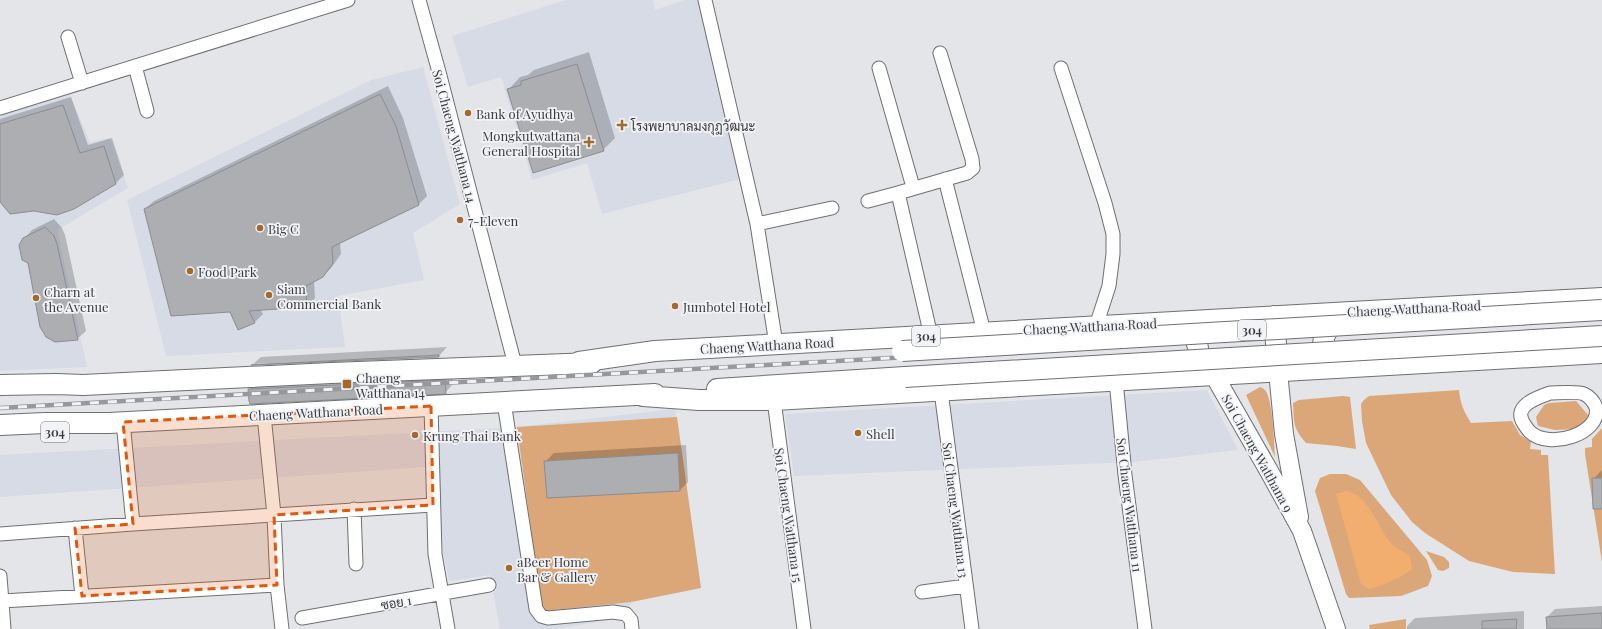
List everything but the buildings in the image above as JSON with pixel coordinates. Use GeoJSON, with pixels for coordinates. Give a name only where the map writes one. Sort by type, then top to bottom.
{"type":"FeatureCollection","features":[{"type":"Feature","properties":{"kind":"main road","name":"Chaeng Watthana Road"},"geometry":{"type":"LineString","coordinates":[[579,362],[655,351],[1345,311],[1602,298]]}},
{"type":"Feature","properties":{"kind":"main road","name":"Chaeng Watthana Road"},"geometry":{"type":"LineString","coordinates":[[0,385],[83,385],[579,362],[658,363],[1602,310]]}},
{"type":"Feature","properties":{"kind":"main road"},"geometry":{"type":"LineString","coordinates":[[1343,368],[1331,364],[1326,355],[1323,343],[1325,333],[1332,323],[1345,311]]}},
{"type":"Feature","properties":{"kind":"main road"},"geometry":{"type":"LineString","coordinates":[[1274,316],[1278,371]]}},
{"type":"Feature","properties":{"kind":"main road"},"geometry":{"type":"LineString","coordinates":[[1178,321],[1192,330],[1198,349],[1198,360],[1195,369],[1185,376]]}},
{"type":"Feature","properties":{"kind":"main road","name":"Chaeng Watthana Road"},"geometry":{"type":"LineString","coordinates":[[0,425],[45,423],[116,423],[643,396],[721,388],[1602,336]]}},
{"type":"Feature","properties":{"kind":"main road","name":"Chaeng Watthana Road"},"geometry":{"type":"LineString","coordinates":[[643,396],[699,400],[774,400],[1602,353]]}},
{"type":"Feature","properties":{"kind":"main road","name":"Chaeng Watthana Road"},"geometry":{"type":"LineString","coordinates":[[0,397],[83,385]]}},
{"type":"Feature","properties":{"kind":"main road","name":"Chaeng Watthana Road"},"geometry":{"type":"LineString","coordinates":[[0,437],[52,432],[116,423]]}},
{"type":"Feature","properties":{"kind":"street"},"geometry":{"type":"LineString","coordinates":[[0,108],[348,0]]}},
{"type":"Feature","properties":{"kind":"street","name":"Soi Chaeng Watthana 14"},"geometry":{"type":"LineString","coordinates":[[419,0],[515,365]]}},
{"type":"Feature","properties":{"kind":"street"},"geometry":{"type":"LineString","coordinates":[[705,0],[758,224],[776,344]]}},
{"type":"Feature","properties":{"kind":"street"},"geometry":{"type":"LineString","coordinates":[[68,38],[82,83]]}},
{"type":"Feature","properties":{"kind":"street"},"geometry":{"type":"LineString","coordinates":[[868,201],[898,193],[913,187],[967,173],[973,168],[972,159],[940,53]]}},
{"type":"Feature","properties":{"kind":"street"},"geometry":{"type":"LineString","coordinates":[[135,66],[147,110]]}},
{"type":"Feature","properties":{"kind":"street"},"geometry":{"type":"LineString","coordinates":[[879,68],[913,187]]}},
{"type":"Feature","properties":{"kind":"street"},"geometry":{"type":"LineString","coordinates":[[1061,68],[1105,203],[1113,234],[1113,254],[1109,286],[1096,326]]}},
{"type":"Feature","properties":{"kind":"street"},"geometry":{"type":"LineString","coordinates":[[945,179],[984,332]]}},
{"type":"Feature","properties":{"kind":"street"},"geometry":{"type":"LineString","coordinates":[[898,193],[932,336]]}},
{"type":"Feature","properties":{"kind":"street"},"geometry":{"type":"LineString","coordinates":[[758,224],[832,208]]}},
{"type":"Feature","properties":{"kind":"street","name":"Soi Chaeng Watthana 9"},"geometry":{"type":"LineString","coordinates":[[1278,371],[1284,434],[1302,531],[1336,629]]}},
{"type":"Feature","properties":{"kind":"street","name":"Soi Chaeng Watthana 9"},"geometry":{"type":"LineString","coordinates":[[1214,375],[1302,531]]}},
{"type":"Feature","properties":{"kind":"street","name":"Soi Chaeng Watthana 11"},"geometry":{"type":"LineString","coordinates":[[1116,380],[1125,475],[1145,629]]}},
{"type":"Feature","properties":{"kind":"street","name":"Soi Chaeng Watthana 13"},"geometry":{"type":"LineString","coordinates":[[941,391],[972,629]]}},
{"type":"Feature","properties":{"kind":"street"},"geometry":{"type":"LineString","coordinates":[[1550,393],[1584,393],[1594,401],[1598,410],[1596,422],[1588,430],[1578,436],[1558,441],[1540,438],[1530,432],[1521,419],[1522,410],[1531,400],[1550,393]]}},
{"type":"Feature","properties":{"kind":"street","name":"Soi Chaeng Watthana 15"},"geometry":{"type":"LineString","coordinates":[[774,400],[804,629]]}},
{"type":"Feature","properties":{"kind":"street"},"geometry":{"type":"LineString","coordinates":[[504,402],[536,609],[541,616],[548,618],[613,612],[626,614],[631,620],[632,629]]}},
{"type":"Feature","properties":{"kind":"street"},"geometry":{"type":"LineString","coordinates":[[431,406],[433,428],[433,505],[435,554],[448,629]]}},
{"type":"Feature","properties":{"kind":"street"},"geometry":{"type":"LineString","coordinates":[[264,415],[274,515],[277,585],[282,629]]}},
{"type":"Feature","properties":{"kind":"street"},"geometry":{"type":"LineString","coordinates":[[116,423],[133,524]]}},
{"type":"Feature","properties":{"kind":"street"},"geometry":{"type":"LineString","coordinates":[[0,534],[354,509],[433,505]]}},
{"type":"Feature","properties":{"kind":"street"},"geometry":{"type":"LineString","coordinates":[[354,509],[356,564]]}},
{"type":"Feature","properties":{"kind":"street"},"geometry":{"type":"LineString","coordinates":[[75,528],[82,596]]}},
{"type":"Feature","properties":{"kind":"street"},"geometry":{"type":"LineString","coordinates":[[0,576],[4,629]]}},
{"type":"Feature","properties":{"kind":"street"},"geometry":{"type":"LineString","coordinates":[[2,601],[277,585]]}},
{"type":"Feature","properties":{"kind":"street","name":"ซอย 1"},"geometry":{"type":"LineString","coordinates":[[302,618],[489,585]]}},
{"type":"Feature","properties":{"kind":"street"},"geometry":{"type":"LineString","coordinates":[[922,592],[966,586]]}},
{"type":"Feature","properties":{"kind":"highlighted area"},"geometry":{"type":"Polygon","coordinates":[[[431,406],[433,505],[274,515],[277,585],[82,596],[75,528],[133,524],[123,422],[431,406]]]}},
{"type":"Feature","properties":{"kind":"shaded area","name":"โรงพยาบาลมงกุฎวัฒนะ"},"geometry":{"type":"Polygon","coordinates":[[[566,0],[653,0],[655,10],[685,0],[698,0],[741,179],[602,214],[587,163],[532,180],[501,77],[468,87],[452,36],[566,0]]]}},
{"type":"Feature","properties":{"kind":"shaded area","name":"Big C"},"geometry":{"type":"Polygon","coordinates":[[[423,67],[460,204],[413,233],[424,280],[338,296],[345,347],[166,356],[127,200],[371,80],[423,67]]]}},
{"type":"Feature","properties":{"kind":"shaded area","name":"Charn at the Avenue"},"geometry":{"type":"Polygon","coordinates":[[[70,95],[90,142],[110,138],[128,188],[57,230],[87,367],[0,371],[0,115],[70,95]]]}},
{"type":"Feature","properties":{"kind":"shaded area"},"geometry":{"type":"Polygon","coordinates":[[[1260,387],[1265,390],[1270,402],[1275,457],[1246,395],[1260,387]]]}},
{"type":"Feature","properties":{"kind":"shaded area"},"geometry":{"type":"Polygon","coordinates":[[[1207,390],[1238,450],[1134,462],[794,476],[785,414],[1207,390]]]}},
{"type":"Feature","properties":{"kind":"shaded area"},"geometry":{"type":"Polygon","coordinates":[[[1459,390],[1460,399],[1466,415],[1471,423],[1512,421],[1520,435],[1531,442],[1530,449],[1541,450],[1541,455],[1548,455],[1555,574],[1513,572],[1469,561],[1425,533],[1412,522],[1391,495],[1366,443],[1361,404],[1369,396],[1459,390]]]}},
{"type":"Feature","properties":{"kind":"shaded area"},"geometry":{"type":"Polygon","coordinates":[[[1343,396],[1350,397],[1356,449],[1306,443],[1296,429],[1293,403],[1299,400],[1343,396]]]}},
{"type":"Feature","properties":{"kind":"shaded area"},"geometry":{"type":"Polygon","coordinates":[[[1576,401],[1589,416],[1577,429],[1555,430],[1538,426],[1536,417],[1544,405],[1549,403],[1576,401]]]}},
{"type":"Feature","properties":{"kind":"shaded area"},"geometry":{"type":"Polygon","coordinates":[[[675,409],[701,588],[632,602],[621,618],[556,629],[500,629],[490,575],[449,581],[425,467],[0,497],[0,455],[517,427],[675,409]]]}},
{"type":"Feature","properties":{"kind":"shaded area"},"geometry":{"type":"Polygon","coordinates":[[[677,417],[701,588],[631,602],[546,611],[541,603],[517,427],[677,417]]]}},
{"type":"Feature","properties":{"kind":"shaded area"},"geometry":{"type":"Polygon","coordinates":[[[1602,428],[1602,562],[1585,448],[1592,447],[1592,439],[1602,428]]]}},
{"type":"Feature","properties":{"kind":"shaded area"},"geometry":{"type":"Polygon","coordinates":[[[1330,474],[1346,474],[1360,480],[1427,560],[1432,576],[1428,586],[1401,596],[1349,598],[1346,594],[1315,491],[1320,478],[1330,474]]]}},
{"type":"Feature","properties":{"kind":"shaded area"},"geometry":{"type":"Polygon","coordinates":[[[1346,491],[1354,494],[1367,505],[1392,544],[1410,556],[1412,569],[1409,572],[1385,584],[1369,589],[1361,584],[1336,494],[1346,491]]]}},
{"type":"Feature","properties":{"kind":"shaded area"},"geometry":{"type":"Polygon","coordinates":[[[1426,551],[1444,557],[1449,562],[1449,568],[1443,571],[1438,570],[1426,551]]]}},
{"type":"Feature","properties":{"kind":"shaded area"},"geometry":{"type":"Polygon","coordinates":[[[1406,619],[1406,629],[1370,629],[1369,625],[1406,619]]]}},
{"type":"Feature","properties":{"kind":"railway"},"geometry":{"type":"LineString","coordinates":[[0,408],[1602,318]]}},
{"type":"Feature","properties":{"kind":"place","name":"Bank of Ayudhya"},"geometry":{"type":"Point","coordinates":[468,113]}},
{"type":"Feature","properties":{"kind":"place","name":"โรงพยาบาลมงกุฎวัฒนะ"},"geometry":{"type":"Point","coordinates":[622,125]}},
{"type":"Feature","properties":{"kind":"place","name":"Mongkutwattana General Hospital"},"geometry":{"type":"Point","coordinates":[589,142]}},
{"type":"Feature","properties":{"kind":"place","name":"7-Eleven"},"geometry":{"type":"Point","coordinates":[460,220]}},
{"type":"Feature","properties":{"kind":"place","name":"Big C"},"geometry":{"type":"Point","coordinates":[260,228]}},
{"type":"Feature","properties":{"kind":"place","name":"Food Park"},"geometry":{"type":"Point","coordinates":[190,271]}},
{"type":"Feature","properties":{"kind":"place","name":"Siam Commercial Bank"},"geometry":{"type":"Point","coordinates":[269,295]}},
{"type":"Feature","properties":{"kind":"place","name":"Charn at the Avenue"},"geometry":{"type":"Point","coordinates":[36,298]}},
{"type":"Feature","properties":{"kind":"place","name":"Jumbotel Hotel"},"geometry":{"type":"Point","coordinates":[675,306]}},
{"type":"Feature","properties":{"kind":"place","name":"Chaeng Watthana 14"},"geometry":{"type":"Point","coordinates":[347,384]}},
{"type":"Feature","properties":{"kind":"place","name":"Shell"},"geometry":{"type":"Point","coordinates":[858,433]}},
{"type":"Feature","properties":{"kind":"place","name":"Krung Thai Bank"},"geometry":{"type":"Point","coordinates":[415,435]}},
{"type":"Feature","properties":{"kind":"place","name":"aBeer Home Bar & Gallery"},"geometry":{"type":"Point","coordinates":[509,568]}}]}
